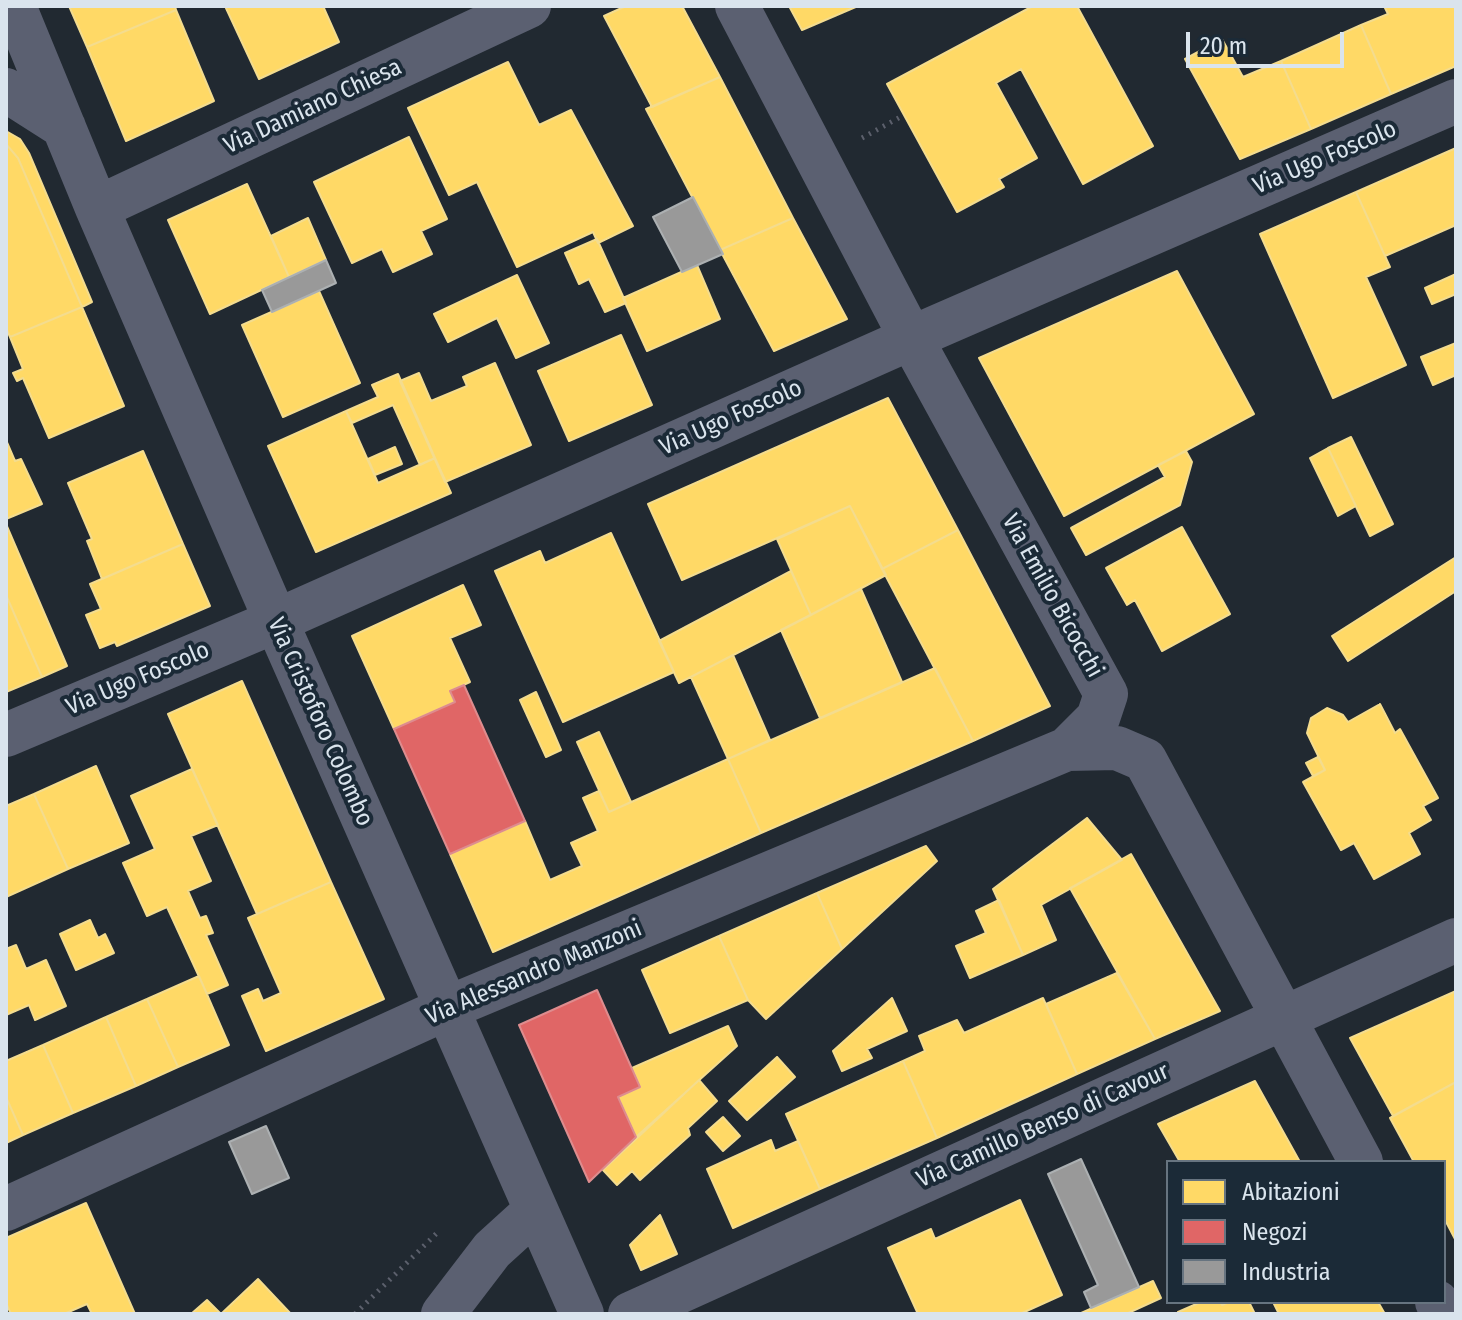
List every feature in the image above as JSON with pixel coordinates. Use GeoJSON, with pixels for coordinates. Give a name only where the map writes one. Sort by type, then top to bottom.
{"type":"FeatureCollection","features":[{"type":"Feature","properties":{"kind":"street","name":"Via Cristoforo Colombo"},"geometry":{"type":"LineString","coordinates":[[14,6],[97,208],[276,621],[582,1314]]}},
{"type":"Feature","properties":{"kind":"street","name":"Via Damiano Chiesa"},"geometry":{"type":"LineString","coordinates":[[97,208],[529,6]]}},
{"type":"Feature","properties":{"kind":"street","name":"Via Emilio Bicocchi"},"geometry":{"type":"LineString","coordinates":[[737,6],[911,338],[1106,694],[1098,718],[1067,749]]}},
{"type":"Feature","properties":{"kind":"street"},"geometry":{"type":"LineString","coordinates":[[6,90],[64,127]]}},
{"type":"Feature","properties":{"kind":"street","name":"Via Ugo Foscolo"},"geometry":{"type":"LineString","coordinates":[[6,735],[276,621],[911,338],[1456,101]]}},
{"type":"Feature","properties":{"kind":"street"},"geometry":{"type":"LineString","coordinates":[[1067,749],[1117,748],[1145,760],[1360,1160]]}},
{"type":"Feature","properties":{"kind":"street","name":"Via Alessandro Manzoni"},"geometry":{"type":"LineString","coordinates":[[6,1209],[445,1009],[1067,749]]}},
{"type":"Feature","properties":{"kind":"street","name":"Via Camillo Benso di Cavour"},"geometry":{"type":"LineString","coordinates":[[630,1314],[1456,940]]}},
{"type":"Feature","properties":{"kind":"street"},"geometry":{"type":"LineString","coordinates":[[443,1314],[492,1250],[536,1210]]}},
{"type":"Feature","properties":{"kind":"path"},"geometry":{"type":"LineString","coordinates":[[355,1314],[449,1222]]}},
{"type":"Feature","properties":{"kind":"building: Abitazioni"},"geometry":{"type":"Polygon","coordinates":[[[69,6],[175,6],[176,10],[87,47],[69,6]]]}},
{"type":"Feature","properties":{"kind":"building: Abitazioni"},"geometry":{"type":"Polygon","coordinates":[[[225,6],[323,6],[339,42],[259,79],[225,6]]]}},
{"type":"Feature","properties":{"kind":"building: Abitazioni"},"geometry":{"type":"Polygon","coordinates":[[[626,6],[682,6],[720,77],[652,107],[604,16],[626,6]]]}},
{"type":"Feature","properties":{"kind":"building: Abitazioni"},"geometry":{"type":"Polygon","coordinates":[[[789,6],[858,6],[802,30],[789,6]]]}},
{"type":"Feature","properties":{"kind":"building: Abitazioni"},"geometry":{"type":"Polygon","coordinates":[[[1033,6],[1077,6],[1153,146],[1083,184],[1021,69],[996,83],[1037,158],[999,179],[1004,187],[957,212],[887,84],[1033,6]]]}},
{"type":"Feature","properties":{"kind":"building: Abitazioni"},"geometry":{"type":"Polygon","coordinates":[[[1384,6],[1456,6],[1456,66],[1391,94],[1361,25],[1388,14],[1384,6]]]}},
{"type":"Feature","properties":{"kind":"building: Abitazioni"},"geometry":{"type":"Polygon","coordinates":[[[176,10],[214,101],[126,141],[87,47],[176,10]]]}},
{"type":"Feature","properties":{"kind":"building: Abitazioni"},"geometry":{"type":"Polygon","coordinates":[[[1361,25],[1391,94],[1311,129],[1281,61],[1361,25]]]}},
{"type":"Feature","properties":{"kind":"building: Abitazioni"},"geometry":{"type":"Polygon","coordinates":[[[1222,39],[1243,77],[1281,61],[1311,129],[1240,159],[1185,59],[1222,39]]]}},
{"type":"Feature","properties":{"kind":"building: Abitazioni"},"geometry":{"type":"Polygon","coordinates":[[[508,62],[539,125],[571,110],[633,226],[598,243],[593,232],[517,267],[477,182],[449,195],[408,108],[508,62]]]}},
{"type":"Feature","properties":{"kind":"building: Abitazioni"},"geometry":{"type":"Polygon","coordinates":[[[720,77],[793,218],[720,250],[646,109],[720,77]]]}},
{"type":"Feature","properties":{"kind":"building: Abitazioni"},"geometry":{"type":"Polygon","coordinates":[[[6,131],[20,139],[29,153],[92,302],[82,307],[18,158],[6,144],[6,131]]]}},
{"type":"Feature","properties":{"kind":"building: Abitazioni"},"geometry":{"type":"Polygon","coordinates":[[[409,137],[447,219],[421,231],[432,254],[393,272],[382,249],[352,263],[314,182],[409,137]]]}},
{"type":"Feature","properties":{"kind":"building: Abitazioni"},"geometry":{"type":"Polygon","coordinates":[[[6,144],[18,158],[82,307],[10,337],[6,328],[6,144]]]}},
{"type":"Feature","properties":{"kind":"building: Abitazioni"},"geometry":{"type":"Polygon","coordinates":[[[1456,148],[1456,225],[1385,256],[1356,192],[1456,148]]]}},
{"type":"Feature","properties":{"kind":"building: Abitazioni"},"geometry":{"type":"Polygon","coordinates":[[[247,184],[289,277],[210,314],[168,220],[247,184]]]}},
{"type":"Feature","properties":{"kind":"building: Abitazioni"},"geometry":{"type":"Polygon","coordinates":[[[1356,192],[1390,267],[1366,277],[1406,365],[1333,398],[1260,234],[1356,192]]]}},
{"type":"Feature","properties":{"kind":"building: Abitazioni"},"geometry":{"type":"Polygon","coordinates":[[[308,218],[326,260],[289,277],[271,236],[308,218]]]}},
{"type":"Feature","properties":{"kind":"building: Abitazioni"},"geometry":{"type":"Polygon","coordinates":[[[793,218],[847,319],[774,351],[720,250],[793,218]]]}},
{"type":"Feature","properties":{"kind":"building: Abitazioni"},"geometry":{"type":"Polygon","coordinates":[[[597,239],[626,303],[605,312],[589,279],[579,284],[565,253],[597,239]]]}},
{"type":"Feature","properties":{"kind":"building: Abitazioni"},"geometry":{"type":"Polygon","coordinates":[[[697,265],[720,319],[647,351],[623,298],[697,265]]]}},
{"type":"Feature","properties":{"kind":"building: Abitazioni"},"geometry":{"type":"Polygon","coordinates":[[[1177,271],[1254,414],[1064,516],[979,358],[1177,271]]]}},
{"type":"Feature","properties":{"kind":"building: Abitazioni"},"geometry":{"type":"Polygon","coordinates":[[[1456,274],[1456,294],[1432,304],[1425,288],[1456,274]]]}},
{"type":"Feature","properties":{"kind":"building: Abitazioni"},"geometry":{"type":"Polygon","coordinates":[[[517,275],[549,343],[516,358],[497,318],[448,342],[434,314],[517,275]]]}},
{"type":"Feature","properties":{"kind":"building: Abitazioni"},"geometry":{"type":"Polygon","coordinates":[[[319,291],[360,383],[283,417],[242,325],[319,291]]]}},
{"type":"Feature","properties":{"kind":"building: Abitazioni"},"geometry":{"type":"Polygon","coordinates":[[[82,307],[124,406],[49,438],[23,378],[17,381],[13,373],[23,369],[10,337],[82,307]]]}},
{"type":"Feature","properties":{"kind":"building: Abitazioni"},"geometry":{"type":"Polygon","coordinates":[[[621,335],[652,405],[569,441],[538,371],[621,335]]]}},
{"type":"Feature","properties":{"kind":"building: Abitazioni"},"geometry":{"type":"Polygon","coordinates":[[[1456,343],[1456,375],[1433,385],[1421,357],[1456,343]]]}},
{"type":"Feature","properties":{"kind":"building: Abitazioni"},"geometry":{"type":"Polygon","coordinates":[[[495,363],[531,445],[445,482],[400,381],[419,373],[431,401],[467,386],[463,377],[495,363]]]}},
{"type":"Feature","properties":{"kind":"building: Abitazioni"},"geometry":{"type":"Polygon","coordinates":[[[398,374],[435,458],[420,465],[393,405],[352,423],[346,411],[378,397],[372,385],[398,374]]]}},
{"type":"Feature","properties":{"kind":"building: Abitazioni"},"geometry":{"type":"Polygon","coordinates":[[[888,398],[958,530],[882,569],[850,506],[682,580],[648,504],[888,398]]]}},
{"type":"Feature","properties":{"kind":"building: Abitazioni"},"geometry":{"type":"Polygon","coordinates":[[[346,411],[378,483],[435,458],[451,493],[316,552],[268,446],[346,411]]]}},
{"type":"Feature","properties":{"kind":"building: Abitazioni"},"geometry":{"type":"Polygon","coordinates":[[[1351,437],[1393,524],[1370,536],[1328,448],[1351,437]]]}},
{"type":"Feature","properties":{"kind":"building: Abitazioni"},"geometry":{"type":"Polygon","coordinates":[[[6,440],[15,461],[21,459],[42,504],[6,519],[6,440]]]}},
{"type":"Feature","properties":{"kind":"building: Abitazioni"},"geometry":{"type":"Polygon","coordinates":[[[395,447],[402,464],[375,475],[368,459],[395,447]]]}},
{"type":"Feature","properties":{"kind":"building: Abitazioni"},"geometry":{"type":"Polygon","coordinates":[[[1328,448],[1356,506],[1338,516],[1310,458],[1328,448]]]}},
{"type":"Feature","properties":{"kind":"building: Abitazioni"},"geometry":{"type":"Polygon","coordinates":[[[143,451],[183,544],[102,579],[87,541],[92,539],[68,483],[143,451]]]}},
{"type":"Feature","properties":{"kind":"building: Abitazioni"},"geometry":{"type":"Polygon","coordinates":[[[1186,451],[1192,462],[1180,505],[1086,555],[1071,528],[1165,477],[1158,465],[1186,451]]]}},
{"type":"Feature","properties":{"kind":"building: Abitazioni"},"geometry":{"type":"Polygon","coordinates":[[[850,506],[886,575],[811,615],[777,539],[850,506]]]}},
{"type":"Feature","properties":{"kind":"building: Abitazioni"},"geometry":{"type":"Polygon","coordinates":[[[6,524],[67,666],[42,677],[6,595],[6,524]]]}},
{"type":"Feature","properties":{"kind":"building: Abitazioni"},"geometry":{"type":"Polygon","coordinates":[[[1182,527],[1230,614],[1162,651],[1135,600],[1127,605],[1106,568],[1182,527]]]}},
{"type":"Feature","properties":{"kind":"building: Abitazioni"},"geometry":{"type":"Polygon","coordinates":[[[958,530],[1050,706],[973,741],[882,569],[958,530]]]}},
{"type":"Feature","properties":{"kind":"building: Abitazioni"},"geometry":{"type":"Polygon","coordinates":[[[611,533],[674,672],[563,722],[495,571],[540,551],[545,563],[611,533]]]}},
{"type":"Feature","properties":{"kind":"building: Abitazioni"},"geometry":{"type":"Polygon","coordinates":[[[183,544],[210,606],[117,646],[115,642],[100,648],[86,615],[101,609],[90,584],[183,544]]]}},
{"type":"Feature","properties":{"kind":"building: Abitazioni"},"geometry":{"type":"Polygon","coordinates":[[[1456,557],[1456,591],[1348,661],[1332,636],[1456,557]]]}},
{"type":"Feature","properties":{"kind":"building: Abitazioni"},"geometry":{"type":"Polygon","coordinates":[[[791,571],[811,615],[679,683],[659,641],[791,571]]]}},
{"type":"Feature","properties":{"kind":"building: Abitazioni"},"geometry":{"type":"Polygon","coordinates":[[[463,585],[481,625],[450,638],[470,682],[450,691],[455,702],[394,729],[352,636],[463,585]]]}},
{"type":"Feature","properties":{"kind":"building: Abitazioni"},"geometry":{"type":"Polygon","coordinates":[[[861,589],[902,682],[820,718],[781,630],[861,589]]]}},
{"type":"Feature","properties":{"kind":"building: Abitazioni"},"geometry":{"type":"Polygon","coordinates":[[[6,595],[42,677],[6,692],[6,595]]]}},
{"type":"Feature","properties":{"kind":"building: Abitazioni"},"geometry":{"type":"Polygon","coordinates":[[[733,655],[770,740],[728,759],[691,677],[733,655]]]}},
{"type":"Feature","properties":{"kind":"building: Abitazioni"},"geometry":{"type":"Polygon","coordinates":[[[935,668],[973,741],[761,833],[728,759],[935,668]]]}},
{"type":"Feature","properties":{"kind":"building: Abitazioni"},"geometry":{"type":"Polygon","coordinates":[[[242,681],[331,882],[257,914],[168,714],[242,681]]]}},
{"type":"Feature","properties":{"kind":"building: Abitazioni"},"geometry":{"type":"Polygon","coordinates":[[[536,692],[561,750],[546,757],[520,700],[536,692]]]}},
{"type":"Feature","properties":{"kind":"building: Abitazioni"},"geometry":{"type":"Polygon","coordinates":[[[1380,704],[1395,733],[1400,729],[1438,798],[1423,806],[1431,820],[1409,833],[1420,854],[1374,879],[1354,843],[1341,850],[1303,782],[1325,770],[1307,733],[1311,718],[1327,708],[1343,715],[1348,722],[1380,704]]]}},
{"type":"Feature","properties":{"kind":"building: Abitazioni"},"geometry":{"type":"Polygon","coordinates":[[[599,732],[631,802],[609,812],[577,742],[599,732]]]}},
{"type":"Feature","properties":{"kind":"building: Abitazioni"},"geometry":{"type":"Polygon","coordinates":[[[1318,757],[1325,770],[1313,776],[1306,763],[1318,757]]]}},
{"type":"Feature","properties":{"kind":"building: Abitazioni"},"geometry":{"type":"Polygon","coordinates":[[[728,759],[761,833],[493,952],[450,854],[525,821],[550,880],[582,866],[571,843],[598,831],[583,798],[599,791],[609,812],[728,759]]]}},
{"type":"Feature","properties":{"kind":"building: Abitazioni"},"geometry":{"type":"Polygon","coordinates":[[[96,766],[129,843],[68,869],[34,794],[96,766]]]}},
{"type":"Feature","properties":{"kind":"building: Abitazioni"},"geometry":{"type":"Polygon","coordinates":[[[192,769],[218,825],[191,836],[211,881],[188,891],[200,918],[206,916],[213,933],[206,935],[228,985],[207,994],[167,907],[147,916],[123,863],[155,849],[131,796],[192,769]]]}},
{"type":"Feature","properties":{"kind":"building: Abitazioni"},"geometry":{"type":"Polygon","coordinates":[[[34,794],[68,869],[6,897],[6,806],[34,794]]]}},
{"type":"Feature","properties":{"kind":"building: Abitazioni"},"geometry":{"type":"Polygon","coordinates":[[[1087,818],[1122,860],[1041,905],[1056,940],[1023,955],[993,889],[1087,818]]]}},
{"type":"Feature","properties":{"kind":"building: Abitazioni"},"geometry":{"type":"Polygon","coordinates":[[[926,846],[937,861],[842,949],[817,893],[926,846]]]}},
{"type":"Feature","properties":{"kind":"building: Abitazioni"},"geometry":{"type":"Polygon","coordinates":[[[1131,854],[1220,1011],[1155,1039],[1070,888],[1131,854]]]}},
{"type":"Feature","properties":{"kind":"building: Abitazioni"},"geometry":{"type":"Polygon","coordinates":[[[331,882],[384,999],[266,1051],[242,996],[258,989],[263,1001],[281,993],[248,918],[331,882]]]}},
{"type":"Feature","properties":{"kind":"building: Abitazioni"},"geometry":{"type":"Polygon","coordinates":[[[817,893],[842,949],[766,1019],[748,1000],[719,936],[817,893]]]}},
{"type":"Feature","properties":{"kind":"building: Abitazioni"},"geometry":{"type":"Polygon","coordinates":[[[999,900],[1023,955],[970,978],[956,946],[986,933],[976,911],[999,900]]]}},
{"type":"Feature","properties":{"kind":"building: Abitazioni"},"geometry":{"type":"Polygon","coordinates":[[[90,920],[98,938],[105,934],[114,953],[76,970],[60,934],[90,920]]]}},
{"type":"Feature","properties":{"kind":"building: Abitazioni"},"geometry":{"type":"Polygon","coordinates":[[[719,936],[748,1000],[670,1033],[642,970],[719,936]]]}},
{"type":"Feature","properties":{"kind":"building: Abitazioni"},"geometry":{"type":"Polygon","coordinates":[[[16,945],[26,969],[46,960],[66,1006],[35,1020],[29,1005],[6,1015],[6,949],[16,945]]]}},
{"type":"Feature","properties":{"kind":"building: Abitazioni"},"geometry":{"type":"Polygon","coordinates":[[[1117,973],[1155,1039],[1077,1074],[1046,1004],[1117,973]]]}},
{"type":"Feature","properties":{"kind":"building: Abitazioni"},"geometry":{"type":"Polygon","coordinates":[[[199,976],[229,1045],[178,1067],[147,999],[199,976]]]}},
{"type":"Feature","properties":{"kind":"building: Abitazioni"},"geometry":{"type":"Polygon","coordinates":[[[1456,991],[1456,1082],[1393,1116],[1350,1038],[1456,991]]]}},
{"type":"Feature","properties":{"kind":"building: Abitazioni"},"geometry":{"type":"Polygon","coordinates":[[[892,998],[907,1031],[867,1049],[872,1058],[842,1071],[833,1051],[892,998]]]}},
{"type":"Feature","properties":{"kind":"building: Abitazioni"},"geometry":{"type":"Polygon","coordinates":[[[1043,998],[1077,1074],[937,1138],[903,1061],[925,1051],[919,1036],[957,1020],[964,1033],[1043,998]]]}},
{"type":"Feature","properties":{"kind":"building: Abitazioni"},"geometry":{"type":"Polygon","coordinates":[[[147,999],[178,1067],[136,1086],[106,1017],[147,999]]]}},
{"type":"Feature","properties":{"kind":"building: Abitazioni"},"geometry":{"type":"Polygon","coordinates":[[[106,1017],[136,1086],[73,1113],[43,1045],[106,1017]]]}},
{"type":"Feature","properties":{"kind":"building: Abitazioni"},"geometry":{"type":"Polygon","coordinates":[[[728,1026],[737,1046],[636,1137],[618,1097],[640,1087],[632,1068],[728,1026]]]}},
{"type":"Feature","properties":{"kind":"building: Abitazioni"},"geometry":{"type":"Polygon","coordinates":[[[43,1045],[73,1113],[23,1135],[6,1097],[6,1061],[43,1045]]]}},
{"type":"Feature","properties":{"kind":"building: Abitazioni"},"geometry":{"type":"Polygon","coordinates":[[[777,1057],[795,1077],[747,1120],[729,1101],[777,1057]]]}},
{"type":"Feature","properties":{"kind":"building: Abitazioni"},"geometry":{"type":"Polygon","coordinates":[[[903,1061],[937,1138],[820,1189],[786,1114],[903,1061]]]}},
{"type":"Feature","properties":{"kind":"building: Abitazioni"},"geometry":{"type":"Polygon","coordinates":[[[699,1080],[717,1101],[688,1128],[690,1135],[640,1180],[632,1171],[617,1185],[603,1170],[699,1080]]]}},
{"type":"Feature","properties":{"kind":"building: Abitazioni"},"geometry":{"type":"Polygon","coordinates":[[[1255,1081],[1299,1160],[1179,1160],[1158,1124],[1255,1081]]]}},
{"type":"Feature","properties":{"kind":"building: Abitazioni"},"geometry":{"type":"Polygon","coordinates":[[[1456,1082],[1456,1241],[1446,1222],[1446,1160],[1413,1160],[1390,1118],[1456,1082]]]}},
{"type":"Feature","properties":{"kind":"building: Abitazioni"},"geometry":{"type":"Polygon","coordinates":[[[6,1097],[23,1135],[6,1143],[6,1097]]]}},
{"type":"Feature","properties":{"kind":"building: Abitazioni"},"geometry":{"type":"Polygon","coordinates":[[[723,1117],[740,1136],[723,1151],[706,1132],[723,1117]]]}},
{"type":"Feature","properties":{"kind":"building: Abitazioni"},"geometry":{"type":"Polygon","coordinates":[[[771,1140],[775,1151],[798,1141],[820,1189],[733,1228],[707,1169],[771,1140]]]}},
{"type":"Feature","properties":{"kind":"building: Abitazioni"},"geometry":{"type":"Polygon","coordinates":[[[1020,1200],[1062,1295],[1020,1314],[918,1314],[888,1248],[931,1229],[935,1239],[1020,1200]]]}},
{"type":"Feature","properties":{"kind":"building: Abitazioni"},"geometry":{"type":"Polygon","coordinates":[[[86,1203],[135,1314],[92,1314],[87,1304],[64,1314],[11,1314],[6,1303],[6,1238],[86,1203]]]}},
{"type":"Feature","properties":{"kind":"building: Abitazioni"},"geometry":{"type":"Polygon","coordinates":[[[660,1215],[677,1254],[641,1270],[630,1245],[660,1215]]]}},
{"type":"Feature","properties":{"kind":"building: Abitazioni"},"geometry":{"type":"Polygon","coordinates":[[[258,1279],[291,1314],[221,1314],[258,1279]]]}},
{"type":"Feature","properties":{"kind":"building: Abitazioni"},"geometry":{"type":"Polygon","coordinates":[[[1153,1281],[1161,1298],[1126,1314],[1079,1314],[1153,1281]]]}},
{"type":"Feature","properties":{"kind":"building: Abitazioni"},"geometry":{"type":"Polygon","coordinates":[[[207,1300],[221,1314],[191,1314],[207,1300]]]}},
{"type":"Feature","properties":{"kind":"building: Abitazioni"},"geometry":{"type":"Polygon","coordinates":[[[1196,1304],[1250,1304],[1255,1314],[1179,1314],[1196,1304]]]}},
{"type":"Feature","properties":{"kind":"building: Abitazioni"},"geometry":{"type":"Polygon","coordinates":[[[1274,1304],[1379,1304],[1385,1314],[1279,1314],[1274,1304]]]}},
{"type":"Feature","properties":{"kind":"building: Negozi"},"geometry":{"type":"Polygon","coordinates":[[[464,685],[525,821],[450,854],[394,729],[455,702],[450,691],[464,685]]]}},
{"type":"Feature","properties":{"kind":"building: Negozi"},"geometry":{"type":"Polygon","coordinates":[[[597,990],[640,1087],[618,1097],[636,1137],[589,1182],[519,1025],[597,990]]]}},
{"type":"Feature","properties":{"kind":"building: Industria"},"geometry":{"type":"Polygon","coordinates":[[[693,197],[723,254],[682,272],[653,217],[693,197]]]}},
{"type":"Feature","properties":{"kind":"building: Industria"},"geometry":{"type":"Polygon","coordinates":[[[326,260],[336,283],[272,312],[262,290],[326,260]]]}},
{"type":"Feature","properties":{"kind":"building: Industria"},"geometry":{"type":"Polygon","coordinates":[[[266,1126],[289,1178],[252,1194],[229,1142],[266,1126]]]}},
{"type":"Feature","properties":{"kind":"building: Industria"},"geometry":{"type":"Polygon","coordinates":[[[1081,1159],[1139,1287],[1091,1308],[1084,1292],[1098,1285],[1048,1174],[1081,1159]]]}}]}
